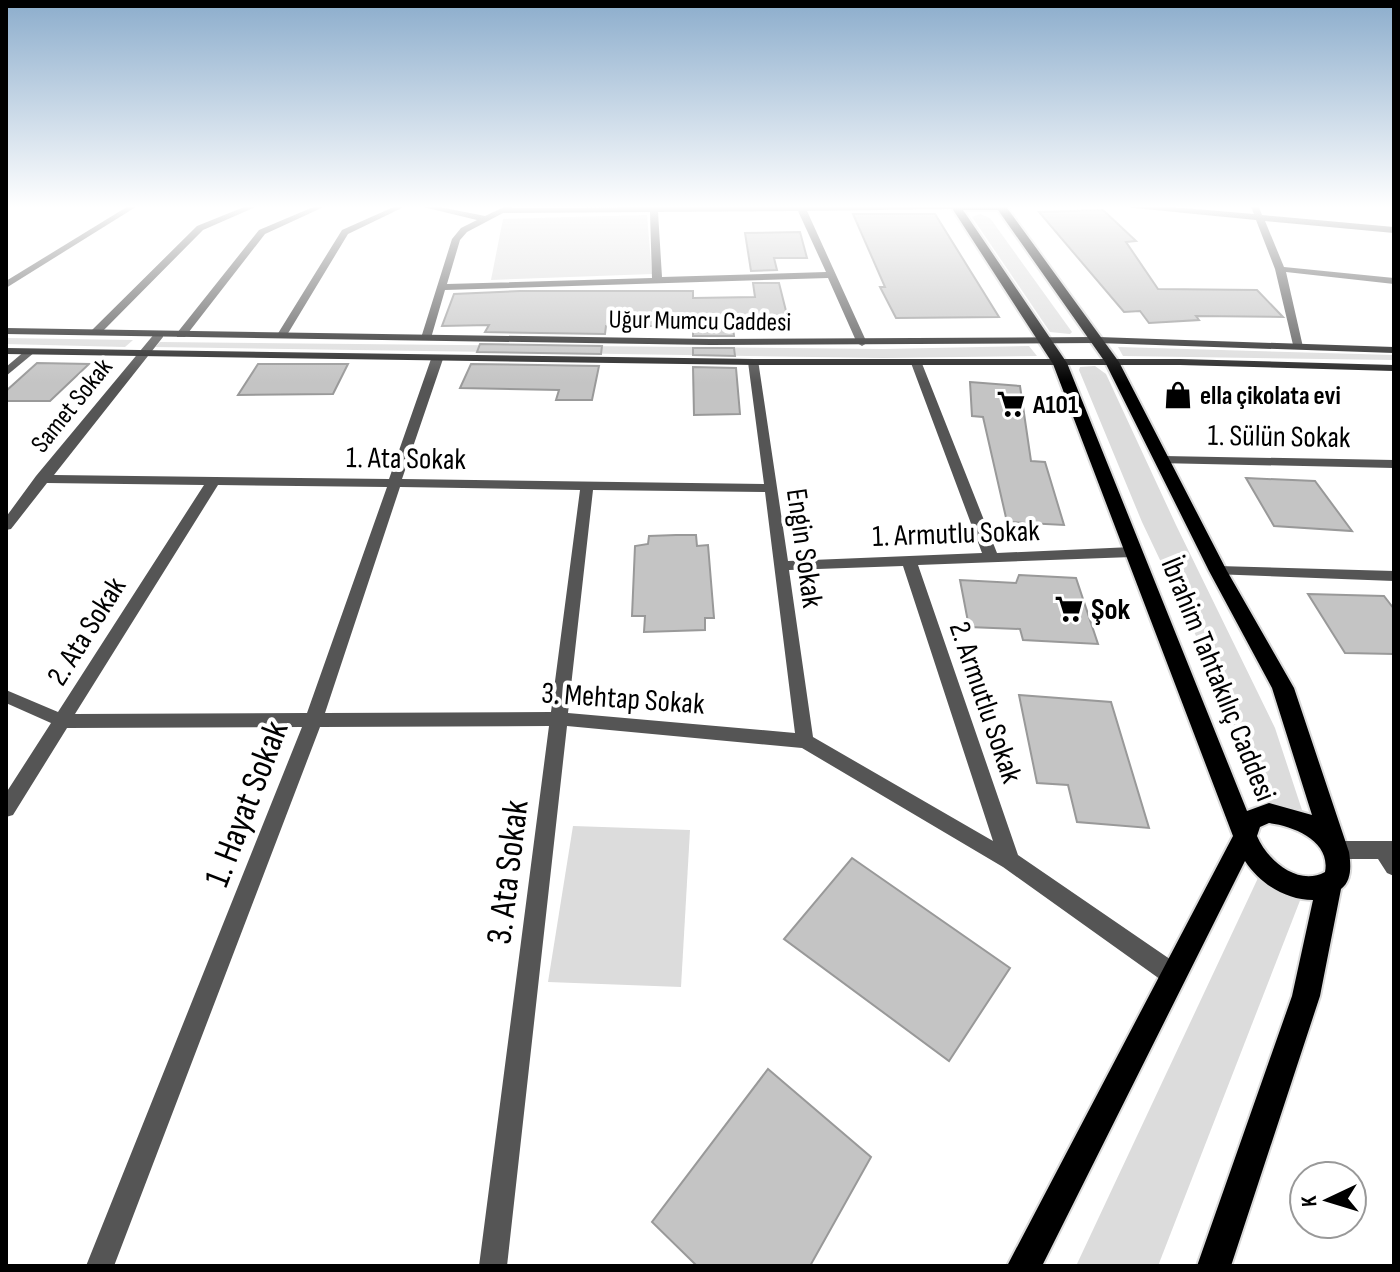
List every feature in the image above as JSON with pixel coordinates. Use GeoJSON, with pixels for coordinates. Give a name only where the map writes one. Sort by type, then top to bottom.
{"type":"FeatureCollection","features":[{"type":"Feature","properties":{"kind":"main road","name":"İbrahim Tahtakılıç Caddesi"},"geometry":{"type":"LineString","coordinates":[[993,264],[1060,363],[1245,836],[1024,1266]]}},
{"type":"Feature","properties":{"kind":"main road","name":"İbrahim Tahtakılıç Caddesi"},"geometry":{"type":"LineString","coordinates":[[1046,264],[1112,362],[1218,571],[1283,688],[1335,850]]}},
{"type":"Feature","properties":{"kind":"main road","name":"Uğur Mumcu Caddesi"},"geometry":{"type":"LineString","coordinates":[[6,331],[862,343],[1098,340],[1394,350]]}},
{"type":"Feature","properties":{"kind":"main road","name":"Uğur Mumcu Caddesi"},"geometry":{"type":"LineString","coordinates":[[6,351],[437,359],[1112,362],[1394,368]]}},
{"type":"Feature","properties":{"kind":"main road"},"geometry":{"type":"LineString","coordinates":[[1214,1266],[1306,996],[1329,885],[1339,870],[1335,850],[1318,830],[1281,813],[1269,813],[1250,820],[1245,836],[1254,858],[1277,878],[1306,888],[1329,885]]}},
{"type":"Feature","properties":{"kind":"street"},"geometry":{"type":"LineString","coordinates":[[6,285],[39,264]]}},
{"type":"Feature","properties":{"kind":"street"},"geometry":{"type":"LineString","coordinates":[[95,333],[164,264]]}},
{"type":"Feature","properties":{"kind":"street"},"geometry":{"type":"LineString","coordinates":[[181,335],[237,264]]}},
{"type":"Feature","properties":{"kind":"street"},"geometry":{"type":"LineString","coordinates":[[282,335],[325,264]]}},
{"type":"Feature","properties":{"kind":"street"},"geometry":{"type":"LineString","coordinates":[[426,338],[448,264]]}},
{"type":"Feature","properties":{"kind":"street"},"geometry":{"type":"LineString","coordinates":[[657,264],[657,279]]}},
{"type":"Feature","properties":{"kind":"street"},"geometry":{"type":"LineString","coordinates":[[828,264],[862,343]]}},
{"type":"Feature","properties":{"kind":"street"},"geometry":{"type":"LineString","coordinates":[[1278,264],[1298,347]]}},
{"type":"Feature","properties":{"kind":"street"},"geometry":{"type":"LineString","coordinates":[[1280,269],[1394,281]]}},
{"type":"Feature","properties":{"kind":"street"},"geometry":{"type":"LineString","coordinates":[[441,287],[833,275]]}},
{"type":"Feature","properties":{"kind":"street","name":"Samet Sokak"},"geometry":{"type":"LineString","coordinates":[[6,526],[159,335]]}},
{"type":"Feature","properties":{"kind":"street"},"geometry":{"type":"LineString","coordinates":[[6,373],[30,352]]}},
{"type":"Feature","properties":{"kind":"street","name":"1. Hayat Sokak"},"geometry":{"type":"LineString","coordinates":[[100,1266],[314,719],[437,359]]}},
{"type":"Feature","properties":{"kind":"street","name":"Engin Sokak"},"geometry":{"type":"LineString","coordinates":[[754,362],[805,741]]}},
{"type":"Feature","properties":{"kind":"street"},"geometry":{"type":"LineString","coordinates":[[917,363],[991,557]]}},
{"type":"Feature","properties":{"kind":"street","name":"1. Sülün Sokak"},"geometry":{"type":"LineString","coordinates":[[1163,460],[1394,464]]}},
{"type":"Feature","properties":{"kind":"street","name":"1. Ata Sokak"},"geometry":{"type":"LineString","coordinates":[[41,479],[771,488]]}},
{"type":"Feature","properties":{"kind":"street","name":"2. Ata Sokak"},"geometry":{"type":"LineString","coordinates":[[6,809],[213,482]]}},
{"type":"Feature","properties":{"kind":"street","name":"3. Ata Sokak"},"geometry":{"type":"LineString","coordinates":[[493,1266],[587,486]]}},
{"type":"Feature","properties":{"kind":"street","name":"1. Armutlu Sokak"},"geometry":{"type":"LineString","coordinates":[[781,566],[1132,552]]}},
{"type":"Feature","properties":{"kind":"street","name":"2. Armutlu Sokak"},"geometry":{"type":"LineString","coordinates":[[909,561],[1010,861]]}},
{"type":"Feature","properties":{"kind":"street"},"geometry":{"type":"LineString","coordinates":[[1218,571],[1394,576]]}},
{"type":"Feature","properties":{"kind":"street","name":"3. Mehtap Sokak"},"geometry":{"type":"LineString","coordinates":[[6,696],[62,721],[559,719],[805,741],[1010,861],[1172,974]]}},
{"type":"Feature","properties":{"kind":"street"},"geometry":{"type":"LineString","coordinates":[[1335,850],[1391,856]]}},
{"type":"Feature","properties":{"kind":"shaded area"},"geometry":{"type":"Polygon","coordinates":[[[494,264],[651,264],[652,274],[491,280],[494,264]]]}},
{"type":"Feature","properties":{"kind":"shaded area"},"geometry":{"type":"Polygon","coordinates":[[[1004,264],[1023,264],[1072,332],[1050,332],[1004,264]]]}},
{"type":"Feature","properties":{"kind":"shaded area"},"geometry":{"type":"Polygon","coordinates":[[[6,338],[133,340],[125,347],[6,344],[6,338]]]}},
{"type":"Feature","properties":{"kind":"shaded area"},"geometry":{"type":"Polygon","coordinates":[[[160,342],[883,349],[1029,346],[1037,356],[883,358],[155,347],[160,342]]]}},
{"type":"Feature","properties":{"kind":"shaded area"},"geometry":{"type":"Polygon","coordinates":[[[1118,347],[1394,355],[1394,360],[1123,356],[1118,347]]]}},
{"type":"Feature","properties":{"kind":"shaded area"},"geometry":{"type":"Polygon","coordinates":[[[1095,366],[1106,374],[1275,728],[1302,810],[1257,801],[1224,695],[1142,522],[1079,370],[1080,367],[1095,366]]]}},
{"type":"Feature","properties":{"kind":"shaded area"},"geometry":{"type":"Polygon","coordinates":[[[573,826],[690,830],[681,987],[548,982],[573,826]]]}},
{"type":"Feature","properties":{"kind":"shaded area"},"geometry":{"type":"Polygon","coordinates":[[[1258,878],[1301,898],[1158,1266],[1076,1266],[1258,878]]]}},
{"type":"Feature","properties":{"kind":"building"},"geometry":{"type":"Polygon","coordinates":[[[750,264],[776,264],[777,270],[751,271],[750,264]]]}},
{"type":"Feature","properties":{"kind":"building"},"geometry":{"type":"Polygon","coordinates":[[[875,264],[966,264],[999,317],[896,318],[880,287],[885,287],[875,264]]]}},
{"type":"Feature","properties":{"kind":"building"},"geometry":{"type":"Polygon","coordinates":[[[1084,264],[1141,264],[1158,289],[1257,290],[1283,317],[1196,316],[1199,320],[1149,323],[1140,311],[1124,312],[1084,264]]]}},
{"type":"Feature","properties":{"kind":"building"},"geometry":{"type":"Polygon","coordinates":[[[753,283],[779,283],[790,327],[733,327],[734,336],[693,336],[693,326],[606,326],[605,334],[485,332],[489,325],[442,326],[454,294],[693,291],[693,298],[755,297],[753,283]]]}},
{"type":"Feature","properties":{"kind":"building"},"geometry":{"type":"Polygon","coordinates":[[[480,344],[602,346],[601,354],[477,352],[480,344]]]}},
{"type":"Feature","properties":{"kind":"building"},"geometry":{"type":"Polygon","coordinates":[[[693,348],[734,348],[735,356],[693,355],[693,348]]]}},
{"type":"Feature","properties":{"kind":"building"},"geometry":{"type":"Polygon","coordinates":[[[37,363],[89,364],[50,401],[6,401],[6,391],[37,363]]]}},
{"type":"Feature","properties":{"kind":"building"},"geometry":{"type":"Polygon","coordinates":[[[258,364],[348,364],[333,394],[238,395],[258,364]]]}},
{"type":"Feature","properties":{"kind":"building"},"geometry":{"type":"Polygon","coordinates":[[[471,364],[599,366],[592,400],[556,400],[559,390],[460,388],[471,364]]]}},
{"type":"Feature","properties":{"kind":"building"},"geometry":{"type":"Polygon","coordinates":[[[693,367],[736,368],[740,414],[694,415],[693,367]]]}},
{"type":"Feature","properties":{"kind":"building"},"geometry":{"type":"Polygon","coordinates":[[[970,382],[1020,386],[1031,461],[1045,462],[1064,525],[1007,522],[983,417],[972,416],[970,382]]]}},
{"type":"Feature","properties":{"kind":"building"},"geometry":{"type":"Polygon","coordinates":[[[1246,478],[1315,481],[1352,531],[1274,526],[1246,478]]]}},
{"type":"Feature","properties":{"kind":"building"},"geometry":{"type":"Polygon","coordinates":[[[696,535],[697,546],[708,545],[714,618],[705,618],[705,630],[644,632],[645,616],[632,616],[635,546],[648,544],[649,536],[696,535]]]}},
{"type":"Feature","properties":{"kind":"building"},"geometry":{"type":"Polygon","coordinates":[[[1019,575],[1076,578],[1098,644],[1023,640],[1020,629],[969,627],[960,580],[1016,583],[1019,575]]]}},
{"type":"Feature","properties":{"kind":"building"},"geometry":{"type":"Polygon","coordinates":[[[1308,594],[1384,596],[1394,609],[1394,654],[1345,653],[1308,594]]]}},
{"type":"Feature","properties":{"kind":"building"},"geometry":{"type":"Polygon","coordinates":[[[1019,695],[1111,702],[1149,828],[1077,822],[1068,785],[1037,783],[1019,695]]]}},
{"type":"Feature","properties":{"kind":"building"},"geometry":{"type":"Polygon","coordinates":[[[852,858],[1010,968],[949,1061],[784,939],[852,858]]]}},
{"type":"Feature","properties":{"kind":"building"},"geometry":{"type":"Polygon","coordinates":[[[768,1069],[871,1157],[810,1266],[697,1266],[652,1222],[768,1069]]]}},
{"type":"Feature","properties":{"kind":"place","name":"ella çikolata evi"},"geometry":{"type":"Point","coordinates":[1178,395]}},
{"type":"Feature","properties":{"kind":"place","name":"A101"},"geometry":{"type":"Point","coordinates":[1011,404]}},
{"type":"Feature","properties":{"kind":"place","name":"Şok"},"geometry":{"type":"Point","coordinates":[1069,609]}}]}
